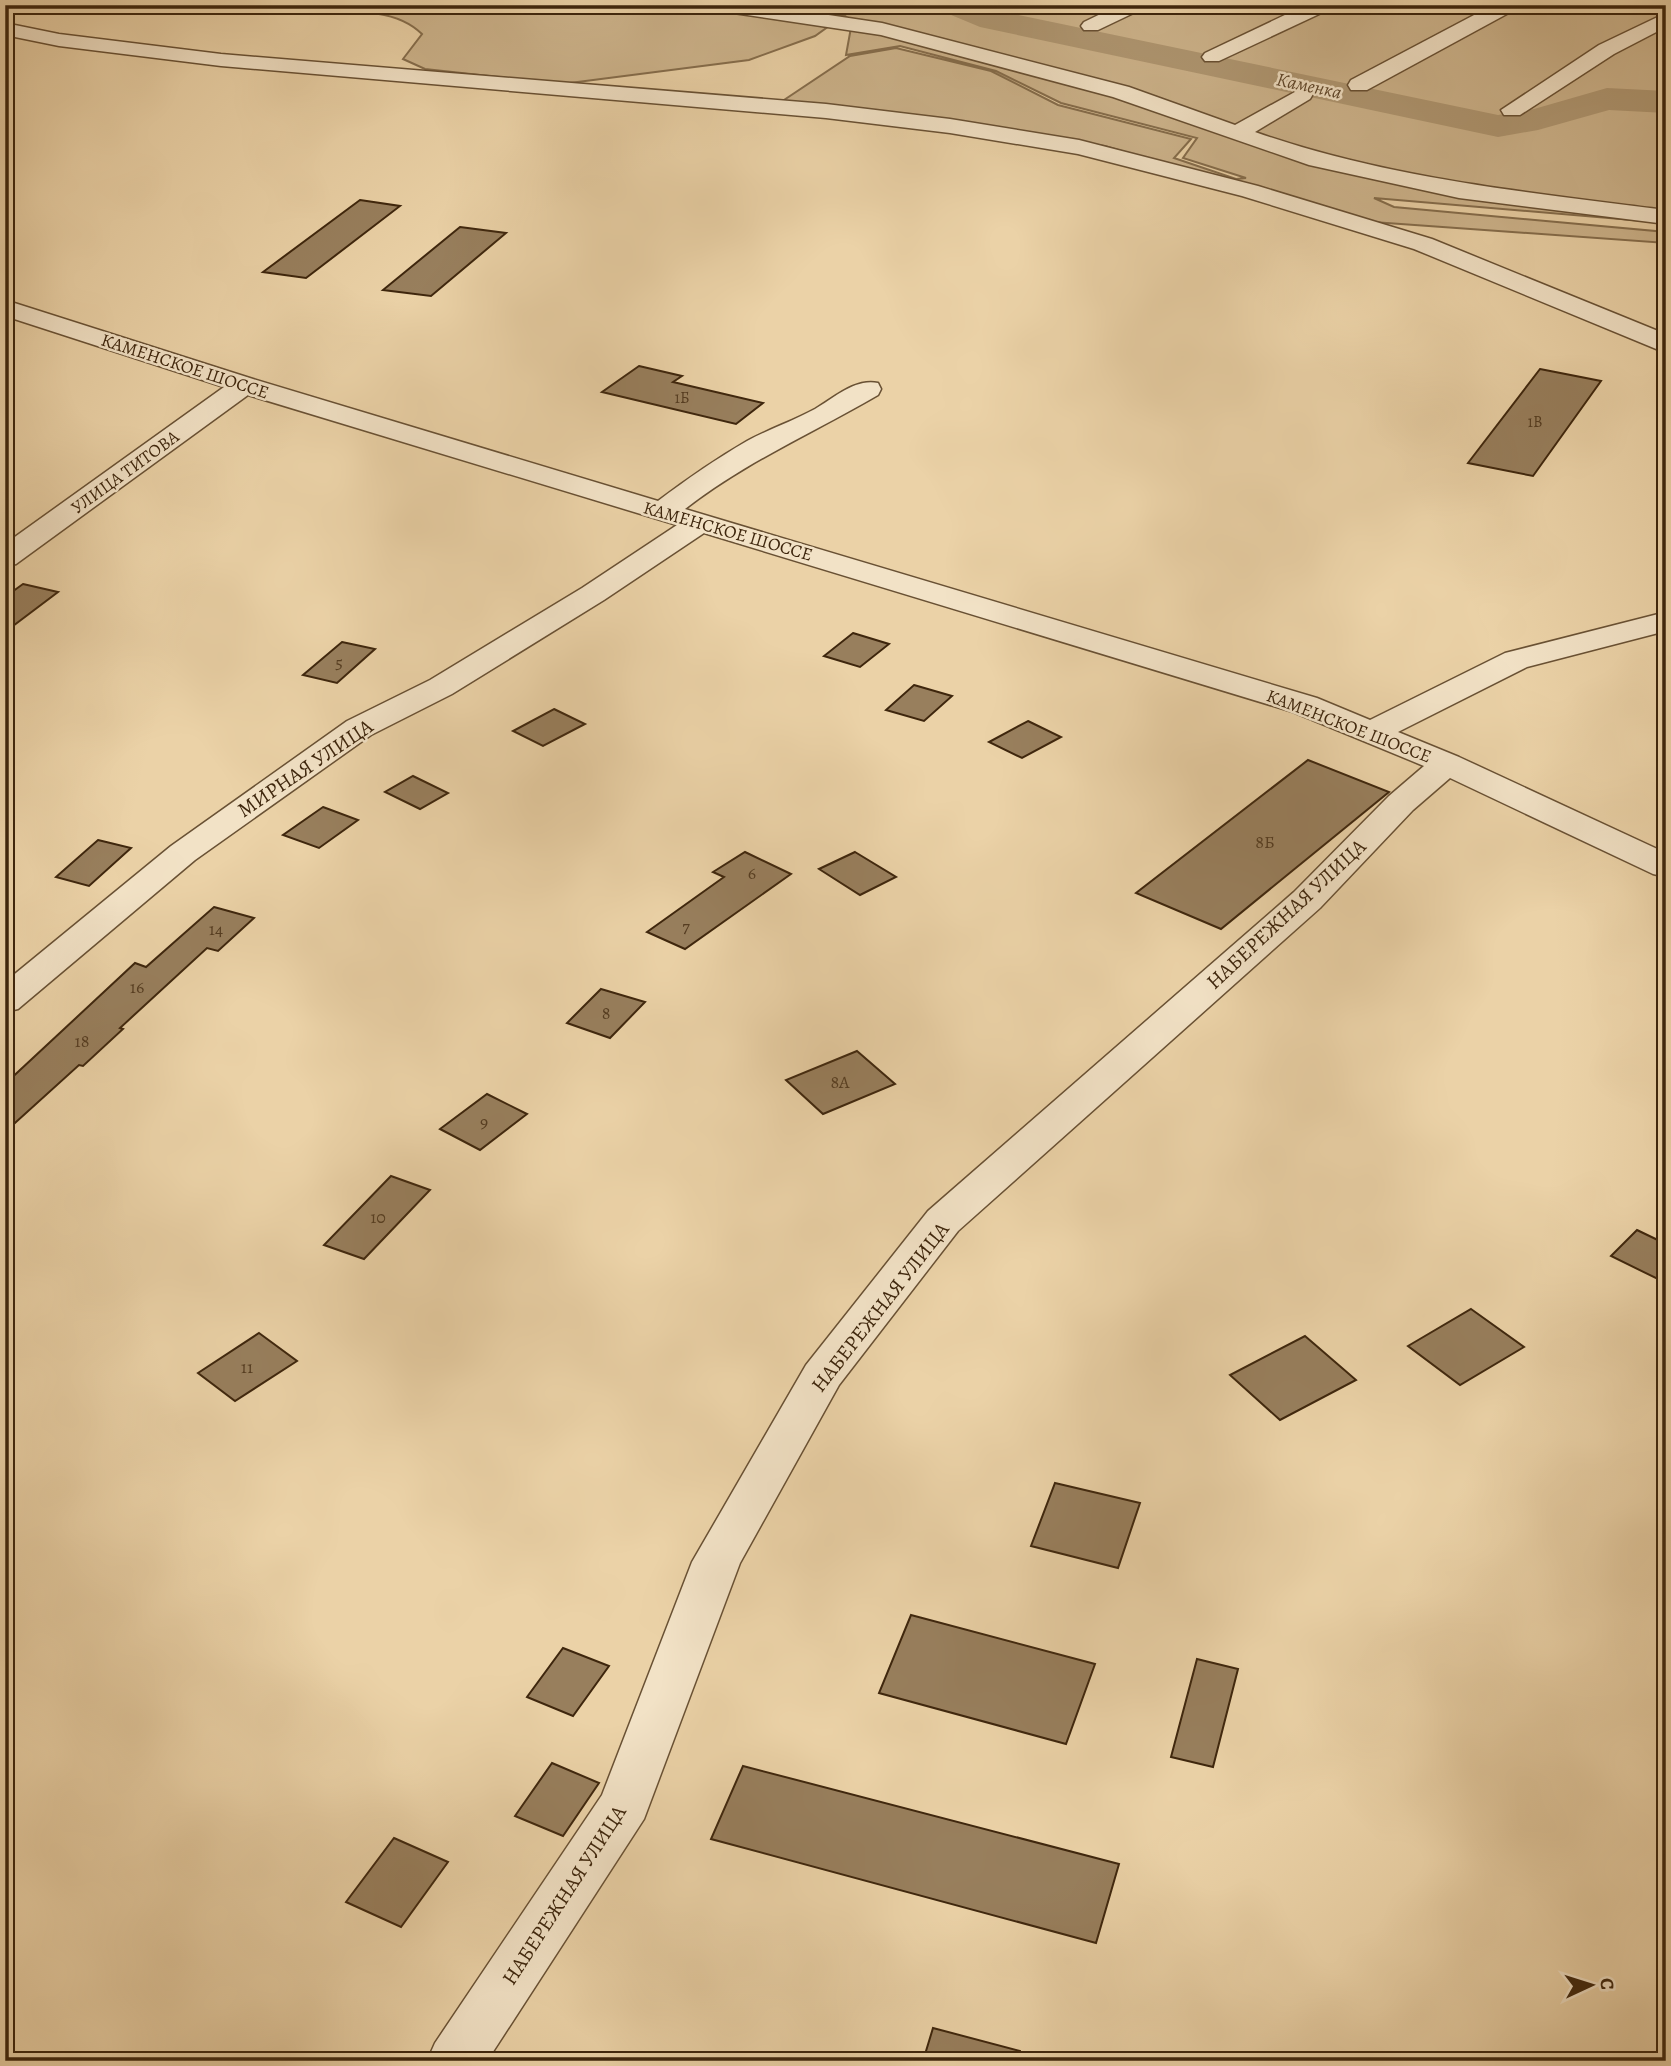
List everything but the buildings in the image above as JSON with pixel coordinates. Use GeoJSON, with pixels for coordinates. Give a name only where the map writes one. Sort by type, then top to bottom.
{"type":"FeatureCollection","features":[{"type":"Feature","properties":{"kind":"street"},"geometry":{"type":"LineString","coordinates":[[720,5],[882,29],[1121,92],[1309,158],[1459,191],[1666,217]]}},
{"type":"Feature","properties":{"kind":"street"},"geometry":{"type":"LineString","coordinates":[[1091,26],[1135,5]]}},
{"type":"Feature","properties":{"kind":"street"},"geometry":{"type":"LineString","coordinates":[[1212,57],[1324,5]]}},
{"type":"Feature","properties":{"kind":"street"},"geometry":{"type":"LineString","coordinates":[[1359,85],[1508,5]]}},
{"type":"Feature","properties":{"kind":"street"},"geometry":{"type":"LineString","coordinates":[[1512,110],[1633,33],[1666,19]]}},
{"type":"Feature","properties":{"kind":"street"},"geometry":{"type":"LineString","coordinates":[[912,37],[949,24]]}},
{"type":"Feature","properties":{"kind":"street"},"geometry":{"type":"LineString","coordinates":[[5,29],[30,35],[234,61],[826,111],[950,125],[1079,146],[1250,191],[1423,244],[1666,345]]}},
{"type":"Feature","properties":{"kind":"street"},"geometry":{"type":"LineString","coordinates":[[5,47],[30,35]]}},
{"type":"Feature","properties":{"kind":"street"},"geometry":{"type":"LineString","coordinates":[[1237,133],[1302,94]]}},
{"type":"Feature","properties":{"kind":"street","name":"КАМЕНСКОЕ ШОССЕ"},"geometry":{"type":"LineString","coordinates":[[5,309],[244,385],[1291,701],[1447,764],[1666,866]]}},
{"type":"Feature","properties":{"kind":"street","name":"УЛИЦА ТИТОВА"},"geometry":{"type":"LineString","coordinates":[[5,558],[244,385]]}},
{"type":"Feature","properties":{"kind":"street"},"geometry":{"type":"LineString","coordinates":[[662,512],[705,479],[759,446],[824,415],[868,389]]}},
{"type":"Feature","properties":{"kind":"street","name":"МИРНАЯ УЛИЦА"},"geometry":{"type":"LineString","coordinates":[[5,1001],[183,853],[359,728],[441,687],[593,594],[699,523]]}},
{"type":"Feature","properties":{"kind":"street"},"geometry":{"type":"LineString","coordinates":[[1371,732],[1516,660],[1666,621]]}},
{"type":"Feature","properties":{"kind":"street","name":"НАБЕРЕЖНАЯ УЛИЦА"},"geometry":{"type":"LineString","coordinates":[[454,2061],[625,1804],[716,1562],[822,1376],[943,1221],[1307,900],[1401,803],[1447,764]]}},
{"type":"Feature","properties":{"kind":"shaded area"},"geometry":{"type":"Polygon","coordinates":[[[189,5],[742,5],[843,16],[815,36],[749,60],[562,84],[425,69],[403,59],[422,34],[409,24],[380,14],[270,12],[189,5]]]}},
{"type":"Feature","properties":{"kind":"shaded area"},"geometry":{"type":"Polygon","coordinates":[[[777,5],[945,5],[970,18],[1495,128],[1543,124],[1611,104],[1664,107],[1666,223],[1374,198],[1394,207],[1666,232],[1666,243],[1373,222],[1105,146],[933,120],[778,104],[850,56],[896,48],[991,71],[1058,105],[1191,139],[1174,158],[1236,179],[1246,178],[1183,158],[1197,138],[1061,103],[996,71],[900,46],[846,55],[852,22],[842,13],[777,5]]]}},
{"type":"Feature","properties":{"kind":"shaded area"},"geometry":{"type":"Polygon","coordinates":[[[967,5],[1666,5],[1666,98],[1600,94],[1530,115],[1497,121],[987,15],[967,5]]]}},
{"type":"Feature","properties":{"kind":"waterway","name":"Каменка"},"geometry":{"type":"LineString","coordinates":[[956,5],[980,17],[1498,126],[1538,119],[1607,99],[1666,102]]}}]}
